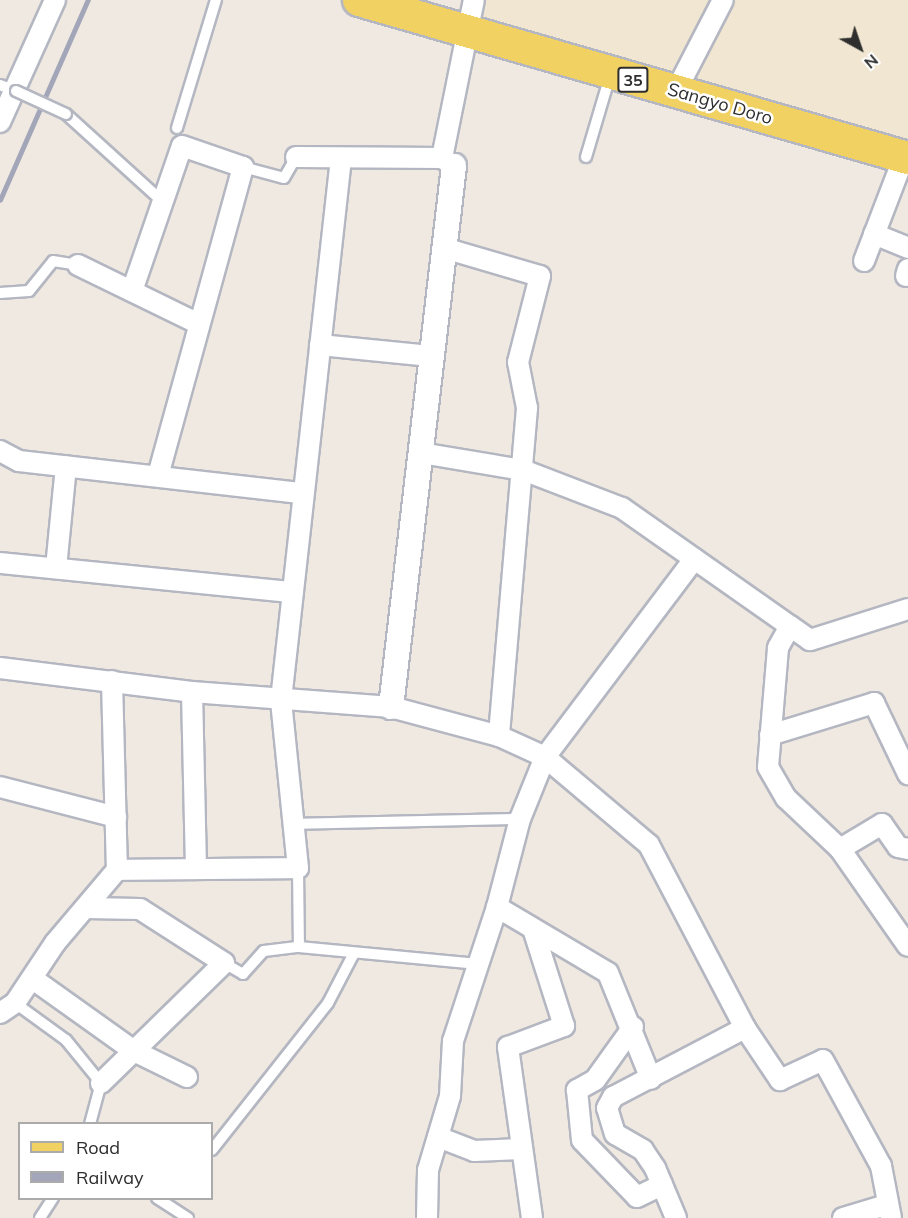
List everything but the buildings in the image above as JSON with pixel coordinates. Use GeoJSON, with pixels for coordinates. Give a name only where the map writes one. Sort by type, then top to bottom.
{"type":"FeatureCollection","features":[{"type":"Feature","properties":{"kind":"main road","name":"Sangyo Doro"},"geometry":{"type":"LineString","coordinates":[[359,0],[610,75],[676,91],[906,158]]}},
{"type":"Feature","properties":{"kind":"street"},"geometry":{"type":"LineString","coordinates":[[0,122],[8,98],[8,88],[55,0]]}},
{"type":"Feature","properties":{"kind":"street"},"geometry":{"type":"LineString","coordinates":[[391,707],[444,248],[448,162],[474,0]]}},
{"type":"Feature","properties":{"kind":"street"},"geometry":{"type":"LineString","coordinates":[[676,91],[723,0]]}},
{"type":"Feature","properties":{"kind":"street"},"geometry":{"type":"LineString","coordinates":[[132,291],[182,146],[243,166],[197,323],[158,475]]}},
{"type":"Feature","properties":{"kind":"street"},"geometry":{"type":"LineString","coordinates":[[296,156],[448,162]]}},
{"type":"Feature","properties":{"kind":"street"},"geometry":{"type":"LineString","coordinates":[[117,870],[298,868],[281,700],[302,493],[341,158]]}},
{"type":"Feature","properties":{"kind":"street"},"geometry":{"type":"LineString","coordinates":[[864,261],[906,158]]}},
{"type":"Feature","properties":{"kind":"street"},"geometry":{"type":"LineString","coordinates":[[874,234],[908,248]]}},
{"type":"Feature","properties":{"kind":"street"},"geometry":{"type":"LineString","coordinates":[[444,248],[540,276],[518,362],[527,408],[499,736]]}},
{"type":"Feature","properties":{"kind":"street"},"geometry":{"type":"LineString","coordinates":[[78,265],[197,323]]}},
{"type":"Feature","properties":{"kind":"street"},"geometry":{"type":"LineString","coordinates":[[320,345],[430,356]]}},
{"type":"Feature","properties":{"kind":"street"},"geometry":{"type":"LineString","coordinates":[[0,451],[19,461],[302,493]]}},
{"type":"Feature","properties":{"kind":"street"},"geometry":{"type":"LineString","coordinates":[[421,453],[523,470],[622,508],[810,640],[908,609]]}},
{"type":"Feature","properties":{"kind":"street"},"geometry":{"type":"LineString","coordinates":[[56,567],[66,466]]}},
{"type":"Feature","properties":{"kind":"street"},"geometry":{"type":"LineString","coordinates":[[427,1218],[428,1170],[450,1096],[453,1041],[497,907],[520,819],[545,757],[694,559]]}},
{"type":"Feature","properties":{"kind":"street"},"geometry":{"type":"LineString","coordinates":[[0,563],[293,592]]}},
{"type":"Feature","properties":{"kind":"street"},"geometry":{"type":"LineString","coordinates":[[790,626],[778,648],[768,767],[786,798],[840,849],[908,946]]}},
{"type":"Feature","properties":{"kind":"street"},"geometry":{"type":"LineString","coordinates":[[0,668],[192,692],[391,707],[499,736],[545,757],[649,845],[745,1028],[780,1080],[823,1060],[881,1166],[888,1212],[843,1218]]}},
{"type":"Feature","properties":{"kind":"street"},"geometry":{"type":"LineString","coordinates":[[7,1008],[33,979],[56,943],[117,870],[112,681]]}},
{"type":"Feature","properties":{"kind":"street"},"geometry":{"type":"LineString","coordinates":[[192,692],[196,869]]}},
{"type":"Feature","properties":{"kind":"street"},"geometry":{"type":"LineString","coordinates":[[770,735],[874,704],[908,774]]}},
{"type":"Feature","properties":{"kind":"street"},"geometry":{"type":"LineString","coordinates":[[0,787],[116,817]]}},
{"type":"Feature","properties":{"kind":"street"},"geometry":{"type":"LineString","coordinates":[[840,849],[882,824],[898,847],[908,849]]}},
{"type":"Feature","properties":{"kind":"street"},"geometry":{"type":"LineString","coordinates":[[497,907],[608,973],[633,1027],[651,1078]]}},
{"type":"Feature","properties":{"kind":"street"},"geometry":{"type":"LineString","coordinates":[[86,908],[140,909],[224,963],[101,1083]]}},
{"type":"Feature","properties":{"kind":"street"},"geometry":{"type":"LineString","coordinates":[[532,1218],[508,1047],[564,1026],[533,929]]}},
{"type":"Feature","properties":{"kind":"street"},"geometry":{"type":"LineString","coordinates":[[33,979],[134,1051],[187,1077]]}},
{"type":"Feature","properties":{"kind":"street"},"geometry":{"type":"LineString","coordinates":[[633,1027],[595,1080],[577,1090],[582,1140],[637,1197],[662,1185]]}},
{"type":"Feature","properties":{"kind":"street"},"geometry":{"type":"LineString","coordinates":[[676,1218],[662,1185],[643,1150],[615,1134],[607,1108],[613,1097],[745,1028]]}},
{"type":"Feature","properties":{"kind":"street"},"geometry":{"type":"LineString","coordinates":[[438,1137],[474,1151],[522,1149]]}},
{"type":"Feature","properties":{"kind":"lane"},"geometry":{"type":"LineString","coordinates":[[177,128],[216,0]]}},
{"type":"Feature","properties":{"kind":"lane"},"geometry":{"type":"LineString","coordinates":[[586,157],[610,75]]}},
{"type":"Feature","properties":{"kind":"lane"},"geometry":{"type":"LineString","coordinates":[[8,88],[66,114],[163,202]]}},
{"type":"Feature","properties":{"kind":"lane"},"geometry":{"type":"LineString","coordinates":[[243,166],[284,178],[296,156]]}},
{"type":"Feature","properties":{"kind":"lane"},"geometry":{"type":"LineString","coordinates":[[0,293],[29,291],[53,261],[78,265]]}},
{"type":"Feature","properties":{"kind":"lane"},"geometry":{"type":"LineString","coordinates":[[294,824],[520,819]]}},
{"type":"Feature","properties":{"kind":"lane"},"geometry":{"type":"LineString","coordinates":[[298,868],[299,947]]}},
{"type":"Feature","properties":{"kind":"lane"},"geometry":{"type":"LineString","coordinates":[[224,963],[243,974],[264,951],[299,947],[334,948],[354,953],[478,964]]}},
{"type":"Feature","properties":{"kind":"lane"},"geometry":{"type":"LineString","coordinates":[[213,1149],[328,1003],[354,953]]}},
{"type":"Feature","properties":{"kind":"lane"},"geometry":{"type":"LineString","coordinates":[[7,1008],[66,1040],[101,1083],[91,1122]]}},
{"type":"Feature","properties":{"kind":"lane"},"geometry":{"type":"LineString","coordinates":[[40,1218],[52,1200]]}},
{"type":"Feature","properties":{"kind":"lane"},"geometry":{"type":"LineString","coordinates":[[171,1202],[188,1218]]}},
{"type":"Feature","properties":{"kind":"shaded area"},"geometry":{"type":"Polygon","coordinates":[[[476,0],[908,0],[908,141],[474,15],[476,0]]]}},
{"type":"Feature","properties":{"kind":"railway"},"geometry":{"type":"LineString","coordinates":[[0,200],[88,0]]}}]}
